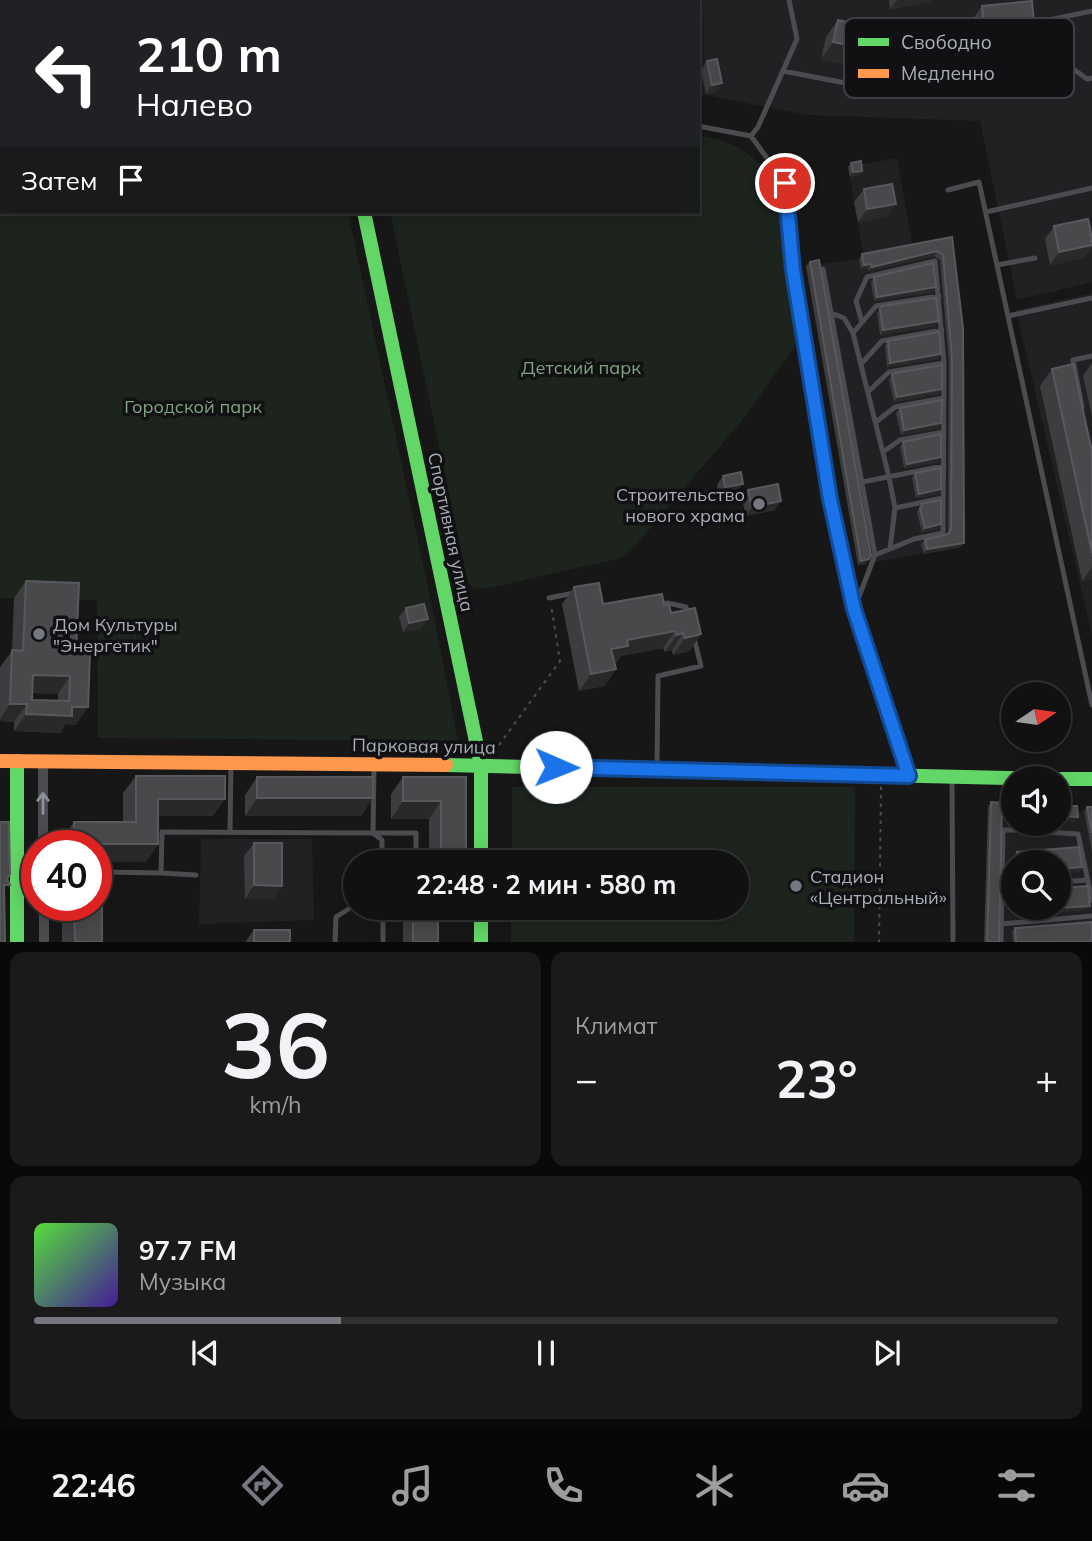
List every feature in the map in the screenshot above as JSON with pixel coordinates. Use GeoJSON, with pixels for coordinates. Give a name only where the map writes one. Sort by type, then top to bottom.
{"type":"FeatureCollection","features":[{"type":"Feature","properties":{"kind":"street","name":"Спортивная улица"},"geometry":{"type":"LineString","coordinates":[[364,214],[481,765],[481,850]]}},
{"type":"Feature","properties":{"kind":"street"},"geometry":{"type":"LineString","coordinates":[[43,760],[43,830]]}},
{"type":"Feature","properties":{"kind":"street","name":"Парковая улица"},"geometry":{"type":"LineString","coordinates":[[0,761],[481,765],[1001,778]]}},
{"type":"Feature","properties":{"kind":"street"},"geometry":{"type":"LineString","coordinates":[[17,761],[13,896],[17,942]]}},
{"type":"Feature","properties":{"kind":"street","name":"Парковая улица"},"geometry":{"type":"LineString","coordinates":[[1071,779],[1092,779]]}},
{"type":"Feature","properties":{"kind":"street"},"geometry":{"type":"LineString","coordinates":[[481,920],[481,942]]}},
{"type":"Feature","properties":{"kind":"street"},"geometry":{"type":"LineString","coordinates":[[44,921],[44,942]]}},
{"type":"Feature","properties":{"kind":"lane"},"geometry":{"type":"LineString","coordinates":[[751,136],[758,127],[797,39],[789,0]]}},
{"type":"Feature","properties":{"kind":"lane"},"geometry":{"type":"LineString","coordinates":[[1059,18],[1092,11]]}},
{"type":"Feature","properties":{"kind":"lane"},"geometry":{"type":"LineString","coordinates":[[1074,69],[1087,79],[1092,78]]}},
{"type":"Feature","properties":{"kind":"lane"},"geometry":{"type":"LineString","coordinates":[[783,71],[844,83]]}},
{"type":"Feature","properties":{"kind":"lane"},"geometry":{"type":"LineString","coordinates":[[700,126],[751,136],[785,183],[793,270],[830,499],[854,609],[909,776]]}},
{"type":"Feature","properties":{"kind":"lane"},"geometry":{"type":"LineString","coordinates":[[948,190],[979,182],[1092,705]]}},
{"type":"Feature","properties":{"kind":"lane"},"geometry":{"type":"LineString","coordinates":[[986,212],[1092,188]]}},
{"type":"Feature","properties":{"kind":"lane"},"geometry":{"type":"LineString","coordinates":[[997,265],[1035,258]]}},
{"type":"Feature","properties":{"kind":"lane"},"geometry":{"type":"LineString","coordinates":[[862,322],[856,301],[867,277],[935,261],[944,363],[943,533],[914,539],[875,555]]}},
{"type":"Feature","properties":{"kind":"lane"},"geometry":{"type":"LineString","coordinates":[[823,269],[875,555],[854,609]]}},
{"type":"Feature","properties":{"kind":"lane"},"geometry":{"type":"LineString","coordinates":[[853,333],[876,306],[939,296]]}},
{"type":"Feature","properties":{"kind":"lane"},"geometry":{"type":"LineString","coordinates":[[1008,316],[1092,298]]}},
{"type":"Feature","properties":{"kind":"lane"},"geometry":{"type":"LineString","coordinates":[[831,313],[844,318],[853,333],[876,422],[895,508],[890,549]]}},
{"type":"Feature","properties":{"kind":"lane"},"geometry":{"type":"LineString","coordinates":[[861,365],[882,341],[942,330]]}},
{"type":"Feature","properties":{"kind":"lane"},"geometry":{"type":"LineString","coordinates":[[1082,410],[1073,360],[1092,356]]}},
{"type":"Feature","properties":{"kind":"lane"},"geometry":{"type":"LineString","coordinates":[[868,392],[888,372],[944,363]]}},
{"type":"Feature","properties":{"kind":"lane"},"geometry":{"type":"LineString","coordinates":[[876,422],[895,407],[944,398]]}},
{"type":"Feature","properties":{"kind":"lane"},"geometry":{"type":"LineString","coordinates":[[883,452],[900,440],[944,432]]}},
{"type":"Feature","properties":{"kind":"lane"},"geometry":{"type":"LineString","coordinates":[[862,482],[944,466]]}},
{"type":"Feature","properties":{"kind":"lane"},"geometry":{"type":"LineString","coordinates":[[895,508],[943,498]]}},
{"type":"Feature","properties":{"kind":"lane"},"geometry":{"type":"LineString","coordinates":[[549,598],[582,591]]}},
{"type":"Feature","properties":{"kind":"lane"},"geometry":{"type":"LineString","coordinates":[[645,606],[668,603],[686,607],[689,619]]}},
{"type":"Feature","properties":{"kind":"lane"},"geometry":{"type":"LineString","coordinates":[[657,769],[658,676],[701,666],[692,631]]}},
{"type":"Feature","properties":{"kind":"lane"},"geometry":{"type":"LineString","coordinates":[[1084,668],[1092,666]]}},
{"type":"Feature","properties":{"kind":"lane"},"geometry":{"type":"LineString","coordinates":[[230,831],[231,762]]}},
{"type":"Feature","properties":{"kind":"lane"},"geometry":{"type":"LineString","coordinates":[[373,833],[374,764]]}},
{"type":"Feature","properties":{"kind":"lane"},"geometry":{"type":"LineString","coordinates":[[952,776],[953,942]]}},
{"type":"Feature","properties":{"kind":"lane"},"geometry":{"type":"LineString","coordinates":[[161,873],[162,832],[416,833],[416,850]]}},
{"type":"Feature","properties":{"kind":"lane"},"geometry":{"type":"LineString","coordinates":[[373,833],[382,840],[382,850]]}},
{"type":"Feature","properties":{"kind":"lane"},"geometry":{"type":"LineString","coordinates":[[1071,833],[1077,834],[1092,900]]}},
{"type":"Feature","properties":{"kind":"lane"},"geometry":{"type":"LineString","coordinates":[[112,872],[196,875]]}},
{"type":"Feature","properties":{"kind":"lane"},"geometry":{"type":"LineString","coordinates":[[1071,881],[1088,880]]}},
{"type":"Feature","properties":{"kind":"lane"},"geometry":{"type":"LineString","coordinates":[[335,942],[336,917],[343,913]]}},
{"type":"Feature","properties":{"kind":"lane"},"geometry":{"type":"LineString","coordinates":[[1001,924],[1092,916]]}},
{"type":"Feature","properties":{"kind":"lane"},"geometry":{"type":"LineString","coordinates":[[383,920],[383,942]]}},
{"type":"Feature","properties":{"kind":"lane"},"geometry":{"type":"LineString","coordinates":[[1001,920],[1001,942]]}},
{"type":"Feature","properties":{"kind":"path"},"geometry":{"type":"LineString","coordinates":[[481,765],[560,661],[549,598]]}},
{"type":"Feature","properties":{"kind":"path"},"geometry":{"type":"LineString","coordinates":[[879,942],[881,774]]}},
{"type":"Feature","properties":{"kind":"shaded area"},"geometry":{"type":"Polygon","coordinates":[[[700,0],[1092,0],[1092,282],[1017,300],[980,121],[808,115],[700,94],[700,0]]]}},
{"type":"Feature","properties":{"kind":"shaded area"},"geometry":{"type":"Polygon","coordinates":[[[897,158],[913,248],[949,241],[960,332],[961,547],[858,565],[806,266],[864,258],[848,167],[897,158]]]}},
{"type":"Feature","properties":{"kind":"shaded area"},"geometry":{"type":"Polygon","coordinates":[[[1092,293],[1092,635],[1016,310],[1092,293]]]}},
{"type":"Feature","properties":{"kind":"shaded area"},"geometry":{"type":"Polygon","coordinates":[[[988,807],[1001,808],[1001,836],[1071,836],[1071,811],[1092,812],[1092,942],[985,942],[988,807]]]}},
{"type":"Feature","properties":{"kind":"shaded area"},"geometry":{"type":"Polygon","coordinates":[[[201,839],[312,839],[314,920],[199,924],[201,839]]]}},
{"type":"Feature","properties":{"kind":"green space","name":"Детский парк"},"geometry":{"type":"Polygon","coordinates":[[[700,135],[740,149],[752,157],[771,178],[782,206],[797,343],[744,418],[635,546],[621,558],[489,588],[474,589],[467,580],[390,214],[700,214],[700,135]]]}},
{"type":"Feature","properties":{"kind":"green space","name":"Городской парк"},"geometry":{"type":"Polygon","coordinates":[[[0,214],[348,214],[458,741],[98,738],[97,600],[0,598],[0,214]]]}},
{"type":"Feature","properties":{"kind":"green space","name":"Стадион «Центральный»"},"geometry":{"type":"Polygon","coordinates":[[[512,787],[855,787],[854,942],[511,942],[511,920],[749,920],[749,850],[512,850],[512,787]]]}},
{"type":"Feature","properties":{"kind":"building"},"geometry":{"type":"Polygon","coordinates":[[[1032,1],[1034,18],[983,18],[982,6],[1032,1]]]}},
{"type":"Feature","properties":{"kind":"building"},"geometry":{"type":"Polygon","coordinates":[[[838,20],[844,21],[844,44],[833,42],[838,20]]]}},
{"type":"Feature","properties":{"kind":"building"},"geometry":{"type":"Polygon","coordinates":[[[717,59],[722,83],[712,85],[707,61],[717,59]]]}},
{"type":"Feature","properties":{"kind":"building"},"geometry":{"type":"Polygon","coordinates":[[[861,161],[862,171],[853,172],[851,163],[861,161]]]}},
{"type":"Feature","properties":{"kind":"building"},"geometry":{"type":"Polygon","coordinates":[[[892,184],[896,204],[867,209],[864,189],[892,184]]]}},
{"type":"Feature","properties":{"kind":"building"},"geometry":{"type":"Polygon","coordinates":[[[1088,219],[1092,245],[1059,252],[1054,226],[1088,219]]]}},
{"type":"Feature","properties":{"kind":"building"},"geometry":{"type":"Polygon","coordinates":[[[952,237],[963,328],[964,543],[927,549],[925,540],[948,534],[951,529],[952,359],[943,255],[937,251],[872,267],[871,264],[864,265],[862,254],[952,237]]]}},
{"type":"Feature","properties":{"kind":"building"},"geometry":{"type":"Polygon","coordinates":[[[819,260],[871,555],[869,559],[861,561],[810,262],[819,260]]]}},
{"type":"Feature","properties":{"kind":"building"},"geometry":{"type":"Polygon","coordinates":[[[933,263],[936,287],[877,297],[874,277],[933,263]]]}},
{"type":"Feature","properties":{"kind":"building"},"geometry":{"type":"Polygon","coordinates":[[[936,298],[939,321],[883,330],[880,309],[882,306],[936,298]]]}},
{"type":"Feature","properties":{"kind":"building"},"geometry":{"type":"Polygon","coordinates":[[[939,332],[941,354],[890,363],[888,341],[939,332]]]}},
{"type":"Feature","properties":{"kind":"building"},"geometry":{"type":"Polygon","coordinates":[[[1073,364],[1092,452],[1092,553],[1052,369],[1073,364]]]}},
{"type":"Feature","properties":{"kind":"building"},"geometry":{"type":"Polygon","coordinates":[[[942,365],[942,389],[897,397],[892,375],[942,365]]]}},
{"type":"Feature","properties":{"kind":"building"},"geometry":{"type":"Polygon","coordinates":[[[942,400],[941,423],[904,430],[900,408],[942,400]]]}},
{"type":"Feature","properties":{"kind":"building"},"geometry":{"type":"Polygon","coordinates":[[[941,434],[941,457],[907,464],[903,442],[941,434]]]}},
{"type":"Feature","properties":{"kind":"building"},"geometry":{"type":"Polygon","coordinates":[[[941,468],[941,489],[919,494],[915,473],[941,468]]]}},
{"type":"Feature","properties":{"kind":"building"},"geometry":{"type":"Polygon","coordinates":[[[741,472],[743,484],[725,487],[723,476],[741,472]]]}},
{"type":"Feature","properties":{"kind":"building"},"geometry":{"type":"Polygon","coordinates":[[[778,484],[781,501],[752,507],[748,490],[778,484]]]}},
{"type":"Feature","properties":{"kind":"building"},"geometry":{"type":"Polygon","coordinates":[[[941,500],[941,524],[925,528],[921,504],[941,500]]]}},
{"type":"Feature","properties":{"kind":"building","name":"Дом Культуры \"Энергетик\""},"geometry":{"type":"Polygon","coordinates":[[[26,581],[79,583],[76,653],[90,654],[88,707],[72,707],[72,716],[26,714],[27,704],[10,704],[12,650],[23,651],[26,581]],[[33,675],[32,700],[69,701],[70,676],[33,675]]]}},
{"type":"Feature","properties":{"kind":"building"},"geometry":{"type":"Polygon","coordinates":[[[599,583],[603,604],[662,594],[664,605],[669,604],[671,613],[695,608],[701,634],[685,638],[683,633],[677,635],[675,631],[627,640],[628,646],[611,649],[616,669],[591,674],[574,587],[599,583]]]}},
{"type":"Feature","properties":{"kind":"building"},"geometry":{"type":"Polygon","coordinates":[[[424,604],[428,619],[409,623],[406,608],[424,604]]]}},
{"type":"Feature","properties":{"kind":"building"},"geometry":{"type":"Polygon","coordinates":[[[136,776],[225,776],[225,799],[158,799],[158,844],[112,844],[112,830],[74,830],[74,822],[136,822],[136,776]]]}},
{"type":"Feature","properties":{"kind":"building"},"geometry":{"type":"Polygon","coordinates":[[[257,777],[373,777],[373,798],[257,798],[257,777]]]}},
{"type":"Feature","properties":{"kind":"building"},"geometry":{"type":"Polygon","coordinates":[[[403,777],[466,777],[466,850],[441,850],[441,801],[403,801],[403,777]]]}},
{"type":"Feature","properties":{"kind":"building"},"geometry":{"type":"Polygon","coordinates":[[[991,802],[1001,803],[999,942],[987,942],[991,802]]]}},
{"type":"Feature","properties":{"kind":"building"},"geometry":{"type":"Polygon","coordinates":[[[1071,806],[1077,806],[1078,817],[1071,817],[1071,806]]]}},
{"type":"Feature","properties":{"kind":"building"},"geometry":{"type":"Polygon","coordinates":[[[1087,807],[1092,807],[1092,833],[1087,807]]]}},
{"type":"Feature","properties":{"kind":"building"},"geometry":{"type":"Polygon","coordinates":[[[0,822],[9,822],[10,874],[7,879],[10,885],[4,885],[5,942],[0,942],[0,822]]]}},
{"type":"Feature","properties":{"kind":"building"},"geometry":{"type":"Polygon","coordinates":[[[254,843],[282,843],[282,886],[254,885],[254,843]]]}},
{"type":"Feature","properties":{"kind":"building"},"geometry":{"type":"Polygon","coordinates":[[[1079,847],[1082,867],[1071,868],[1071,850],[1042,850],[1079,847]]]}},
{"type":"Feature","properties":{"kind":"building"},"geometry":{"type":"Polygon","coordinates":[[[1088,886],[1090,906],[1071,907],[1071,887],[1088,886]]]}},
{"type":"Feature","properties":{"kind":"building"},"geometry":{"type":"Polygon","coordinates":[[[413,920],[438,920],[438,942],[413,942],[413,920]]]}},
{"type":"Feature","properties":{"kind":"building"},"geometry":{"type":"Polygon","coordinates":[[[74,921],[102,921],[102,942],[75,942],[74,921]]]}},
{"type":"Feature","properties":{"kind":"building"},"geometry":{"type":"Polygon","coordinates":[[[1092,922],[1092,942],[1016,942],[1015,928],[1092,922]]]}},
{"type":"Feature","properties":{"kind":"building"},"geometry":{"type":"Polygon","coordinates":[[[254,930],[290,930],[290,942],[254,942],[254,930]]]}},
{"type":"Feature","properties":{"kind":"traffic: fast"},"geometry":{"type":"LineString","coordinates":[[364,214],[481,765],[481,850]]}},
{"type":"Feature","properties":{"kind":"traffic: fast"},"geometry":{"type":"LineString","coordinates":[[17,761],[17,942]]}},
{"type":"Feature","properties":{"kind":"traffic: fast"},"geometry":{"type":"LineString","coordinates":[[446,765],[1001,778]]}},
{"type":"Feature","properties":{"kind":"traffic: fast"},"geometry":{"type":"LineString","coordinates":[[1071,779],[1092,779]]}},
{"type":"Feature","properties":{"kind":"traffic: fast"},"geometry":{"type":"LineString","coordinates":[[481,920],[481,942]]}},
{"type":"Feature","properties":{"kind":"traffic: slow"},"geometry":{"type":"LineString","coordinates":[[0,761],[446,765]]}},
{"type":"Feature","properties":{"kind":"place","name":"Строительство нового храма"},"geometry":{"type":"Point","coordinates":[759,504]}},
{"type":"Feature","properties":{"kind":"place","name":"Дом Культуры \"Энергетик\""},"geometry":{"type":"Point","coordinates":[39,634]}},
{"type":"Feature","properties":{"kind":"place","name":"Стадион «Центральный»"},"geometry":{"type":"Point","coordinates":[796,886]}},
{"type":"Feature","properties":{"kind":"route"},"geometry":{"type":"LineString","coordinates":[[556,767],[909,776],[854,609],[830,499],[793,270],[785,183]]}}]}
